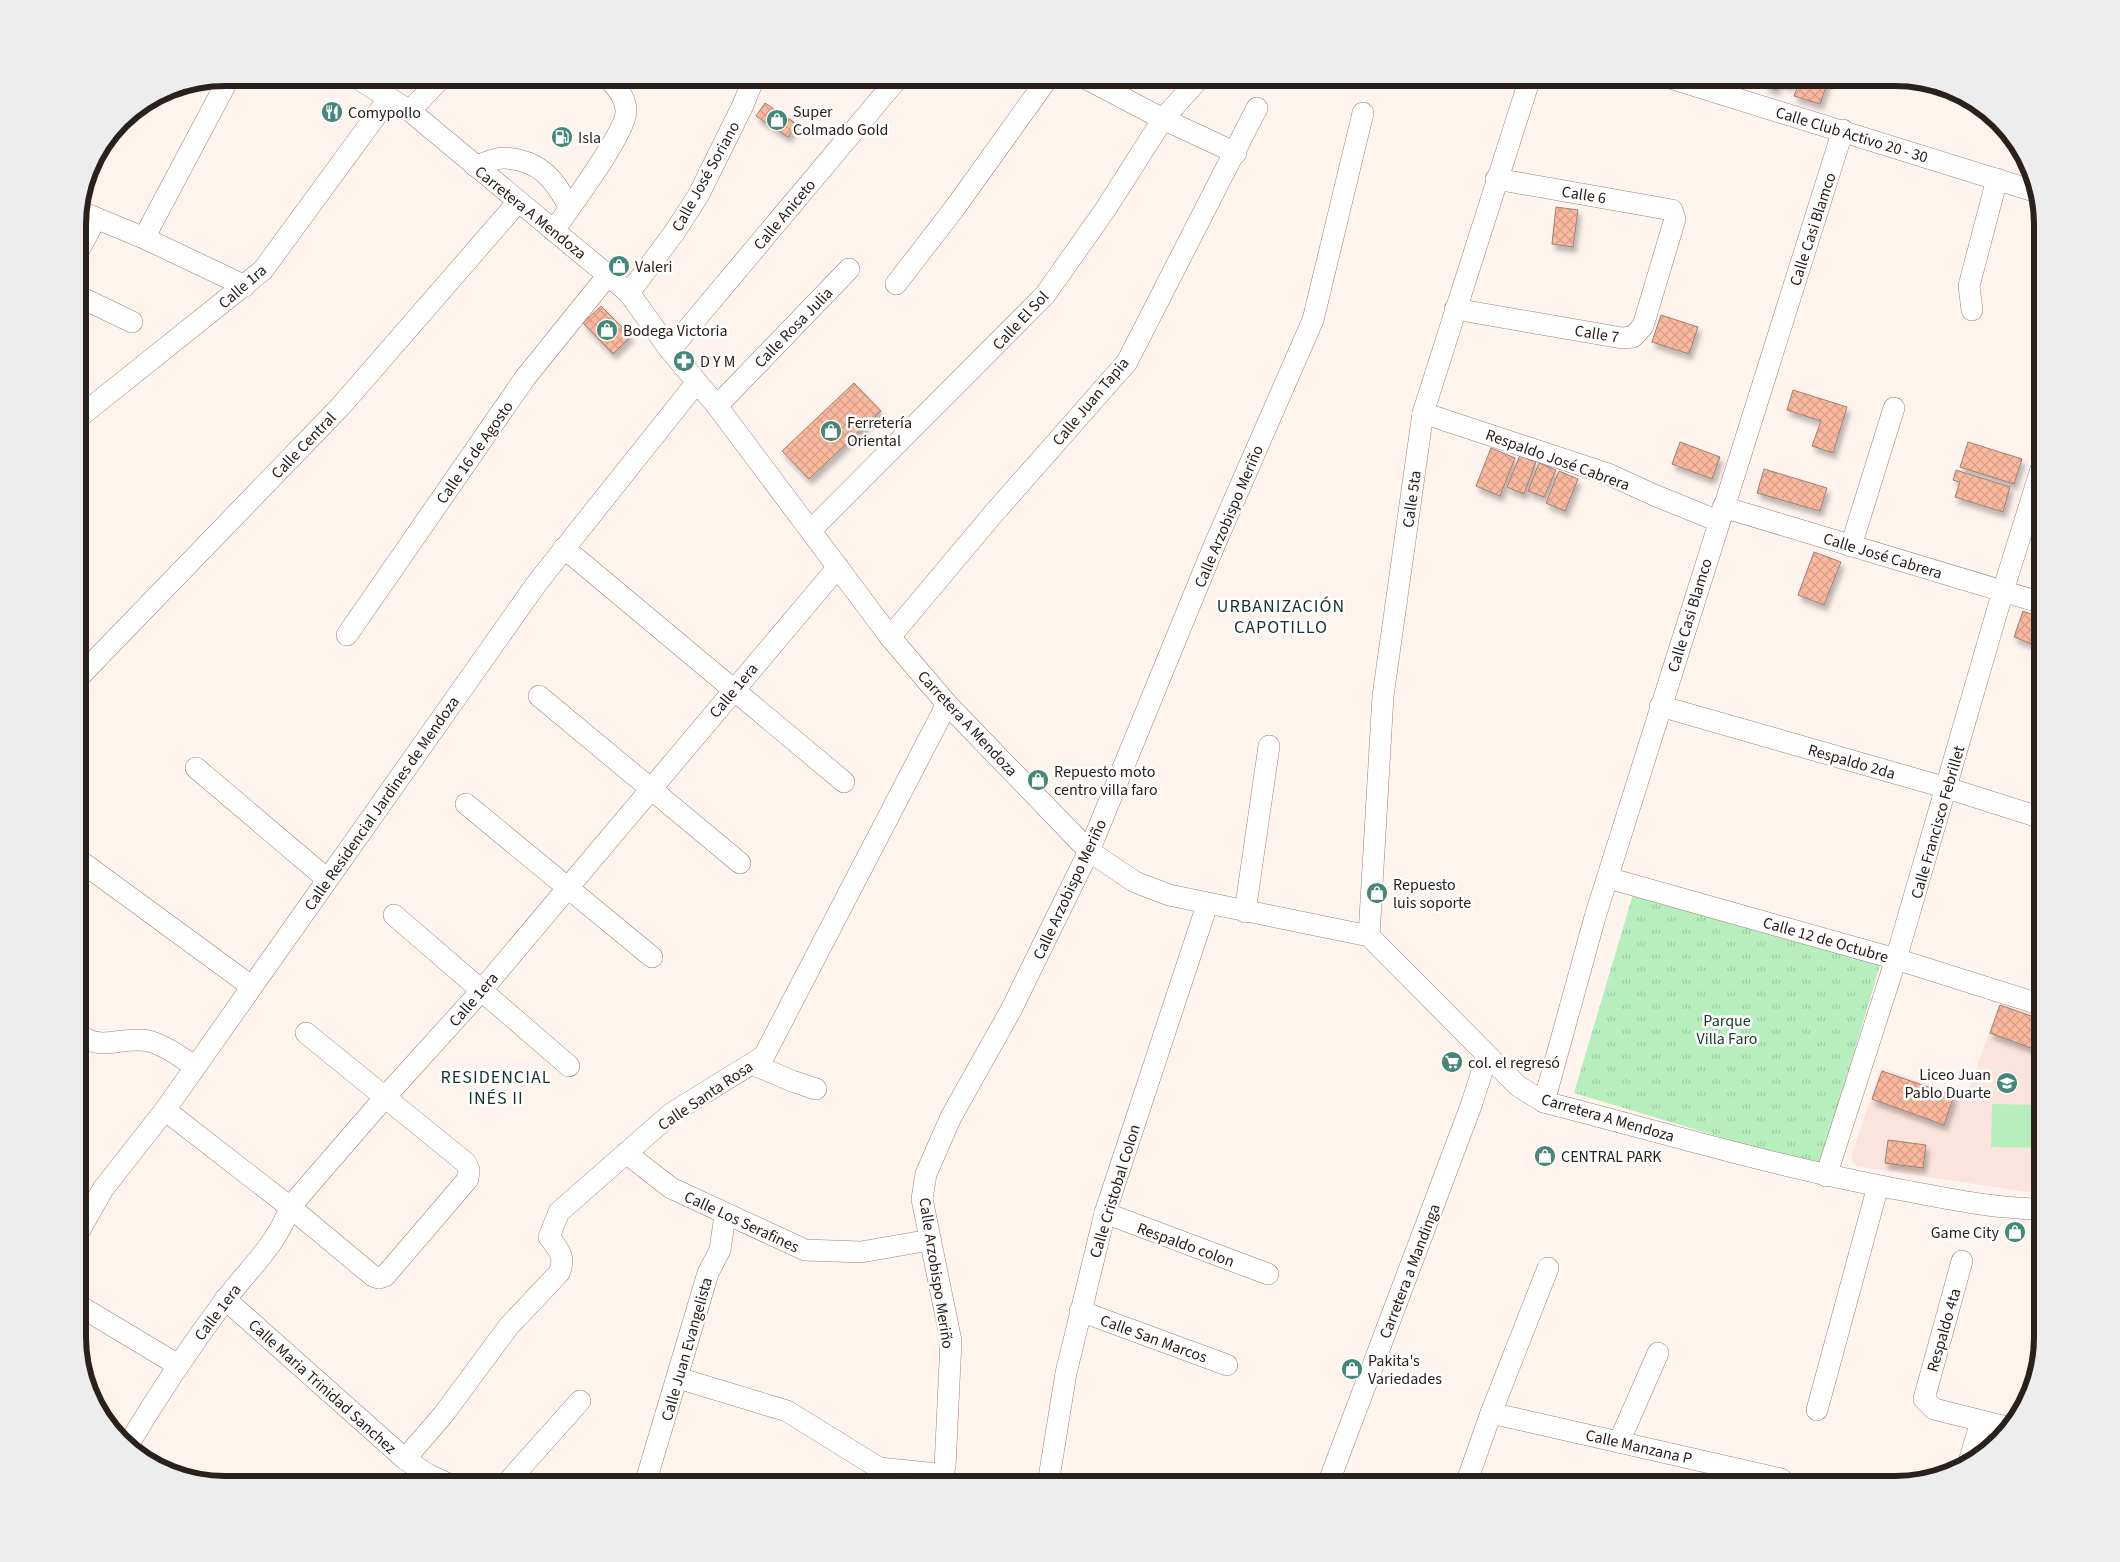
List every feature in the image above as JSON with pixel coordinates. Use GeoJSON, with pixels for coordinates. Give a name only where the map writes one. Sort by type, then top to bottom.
{"type":"FeatureCollection","features":[{"type":"Feature","properties":{"kind":"street"},"geometry":{"type":"LineString","coordinates":[[1101,86],[1163,120],[1236,153]]}},
{"type":"Feature","properties":{"kind":"street","name":"Calle El Sol"},"geometry":{"type":"LineString","coordinates":[[811,530],[1045,295],[1105,210],[1163,120],[1192,86]]}},
{"type":"Feature","properties":{"kind":"street","name":"Calle 5ta"},"geometry":{"type":"LineString","coordinates":[[1369,936],[1383,696],[1423,413],[1496,179],[1527,86]]}},
{"type":"Feature","properties":{"kind":"street","name":"Calle Club Activo 20 - 30"},"geometry":{"type":"LineString","coordinates":[[1697,86],[2029,189]]}},
{"type":"Feature","properties":{"kind":"street"},"geometry":{"type":"LineString","coordinates":[[144,238],[223,87]]}},
{"type":"Feature","properties":{"kind":"street","name":"Carretera A Mendoza"},"geometry":{"type":"LineString","coordinates":[[371,87],[410,112],[629,293],[670,350],[716,406],[890,637],[947,704],[1090,851],[1135,882],[1169,895],[1207,904],[1369,936],[1518,1086],[1544,1102],[1826,1176],[1977,1204],[2034,1209]]}},
{"type":"Feature","properties":{"kind":"street"},"geometry":{"type":"LineString","coordinates":[[410,112],[433,87]]}},
{"type":"Feature","properties":{"kind":"street"},"geometry":{"type":"LineString","coordinates":[[554,231],[618,135],[626,112],[622,94],[616,87]]}},
{"type":"Feature","properties":{"kind":"street","name":"Calle José Soriano"},"geometry":{"type":"LineString","coordinates":[[629,293],[674,233],[698,196],[750,87]]}},
{"type":"Feature","properties":{"kind":"street","name":"Calle Aniceto"},"geometry":{"type":"LineString","coordinates":[[670,350],[891,87]]}},
{"type":"Feature","properties":{"kind":"street"},"geometry":{"type":"LineString","coordinates":[[896,284],[954,209],[1042,87]]}},
{"type":"Feature","properties":{"kind":"street","name":"Calle 1ra"},"geometry":{"type":"LineString","coordinates":[[87,411],[246,286],[263,270],[389,98]]}},
{"type":"Feature","properties":{"kind":"street","name":"Calle Juan Tapia"},"geometry":{"type":"LineString","coordinates":[[890,637],[994,512],[1126,362],[1236,153],[1257,108]]}},
{"type":"Feature","properties":{"kind":"street","name":"Calle Arzobispo Meriño"},"geometry":{"type":"LineString","coordinates":[[944,1476],[951,1341],[922,1199],[926,1174],[951,1116],[1011,1010],[1090,851],[1214,546],[1313,320],[1364,113]]}},
{"type":"Feature","properties":{"kind":"street","name":"Calle Casi Blamco"},"geometry":{"type":"LineString","coordinates":[[1544,1102],[1594,917],[1608,878],[1720,514],[1843,130]]}},
{"type":"Feature","properties":{"kind":"street"},"geometry":{"type":"LineString","coordinates":[[475,166],[504,157],[538,168],[558,184],[569,207]]}},
{"type":"Feature","properties":{"kind":"street","name":"Calle 6"},"geometry":{"type":"LineString","coordinates":[[1496,179],[1672,210]]}},
{"type":"Feature","properties":{"kind":"street"},"geometry":{"type":"LineString","coordinates":[[1972,310],[1969,286],[1996,179]]}},
{"type":"Feature","properties":{"kind":"street","name":"Calle Central"},"geometry":{"type":"LineString","coordinates":[[87,669],[340,407],[518,202]]}},
{"type":"Feature","properties":{"kind":"street","name":"Calle 7"},"geometry":{"type":"LineString","coordinates":[[1456,309],[1622,338],[1634,337],[1643,326],[1675,219],[1672,210]]}},
{"type":"Feature","properties":{"kind":"street"},"geometry":{"type":"LineString","coordinates":[[88,214],[246,286]]}},
{"type":"Feature","properties":{"kind":"street","name":"Calle Rosa Julia"},"geometry":{"type":"LineString","coordinates":[[716,406],[849,269]]}},
{"type":"Feature","properties":{"kind":"street","name":"Calle 16 de Agosto"},"geometry":{"type":"LineString","coordinates":[[346,635],[526,378],[608,275]]}},
{"type":"Feature","properties":{"kind":"street"},"geometry":{"type":"LineString","coordinates":[[87,300],[132,322]]}},
{"type":"Feature","properties":{"kind":"street","name":"Calle Residencial Jardines de Mendoza"},"geometry":{"type":"LineString","coordinates":[[87,1213],[103,1189],[165,1110],[194,1066],[564,548],[697,382]]}},
{"type":"Feature","properties":{"kind":"street"},"geometry":{"type":"LineString","coordinates":[[1851,546],[1894,408]]}},
{"type":"Feature","properties":{"kind":"street","name":"Respaldo José Cabrera"},"geometry":{"type":"LineString","coordinates":[[1423,413],[1608,474],[1654,495],[1720,514]]}},
{"type":"Feature","properties":{"kind":"street","name":"Calle Francisco Febrillet"},"geometry":{"type":"LineString","coordinates":[[1826,1176],[1896,959],[2003,591],[2034,492]]}},
{"type":"Feature","properties":{"kind":"street","name":"Calle José Cabrera"},"geometry":{"type":"LineString","coordinates":[[1720,514],[1851,546],[2034,601]]}},
{"type":"Feature","properties":{"kind":"street"},"geometry":{"type":"LineString","coordinates":[[564,548],[844,782]]}},
{"type":"Feature","properties":{"kind":"street","name":"Calle 1era"},"geometry":{"type":"LineString","coordinates":[[132,1439],[178,1365],[225,1300],[283,1227],[290,1207],[386,1096],[481,991],[838,567]]}},
{"type":"Feature","properties":{"kind":"street"},"geometry":{"type":"LineString","coordinates":[[539,696],[740,863]]}},
{"type":"Feature","properties":{"kind":"street","name":"Calle Santa Rosa"},"geometry":{"type":"LineString","coordinates":[[405,1459],[443,1415],[509,1326],[559,1273],[563,1264],[562,1255],[549,1237],[559,1212],[672,1113],[764,1056],[947,704]]}},
{"type":"Feature","properties":{"kind":"street","name":"Respaldo 2da"},"geometry":{"type":"LineString","coordinates":[[1660,706],[1947,788],[2034,815]]}},
{"type":"Feature","properties":{"kind":"street"},"geometry":{"type":"LineString","coordinates":[[1245,912],[1269,746]]}},
{"type":"Feature","properties":{"kind":"street"},"geometry":{"type":"LineString","coordinates":[[196,768],[327,879]]}},
{"type":"Feature","properties":{"kind":"street"},"geometry":{"type":"LineString","coordinates":[[466,804],[652,957]]}},
{"type":"Feature","properties":{"kind":"street"},"geometry":{"type":"LineString","coordinates":[[87,865],[251,986]]}},
{"type":"Feature","properties":{"kind":"street","name":"Calle 12 de Octubre"},"geometry":{"type":"LineString","coordinates":[[1608,878],[1896,959],[2034,1002]]}},
{"type":"Feature","properties":{"kind":"street","name":"Calle Cristobal Colon"},"geometry":{"type":"LineString","coordinates":[[1049,1476],[1066,1373],[1105,1214],[1207,904]]}},
{"type":"Feature","properties":{"kind":"street"},"geometry":{"type":"LineString","coordinates":[[394,916],[569,1066]]}},
{"type":"Feature","properties":{"kind":"street"},"geometry":{"type":"LineString","coordinates":[[165,1110],[290,1207],[373,1276],[380,1278],[385,1276],[468,1179],[470,1170],[466,1163],[386,1096],[306,1033]]}},
{"type":"Feature","properties":{"kind":"street"},"geometry":{"type":"LineString","coordinates":[[87,1039],[94,1043],[105,1044],[136,1040],[150,1042],[174,1052],[194,1066]]}},
{"type":"Feature","properties":{"kind":"street","name":"Carretera a Mandinga"},"geometry":{"type":"LineString","coordinates":[[1331,1476],[1467,1116],[1487,1056]]}},
{"type":"Feature","properties":{"kind":"street"},"geometry":{"type":"LineString","coordinates":[[752,1064],[816,1089]]}},
{"type":"Feature","properties":{"kind":"street","name":"Calle Los Serafines"},"geometry":{"type":"LineString","coordinates":[[626,1153],[671,1188],[805,1250],[861,1252],[930,1240]]}},
{"type":"Feature","properties":{"kind":"street"},"geometry":{"type":"LineString","coordinates":[[1817,1410],[1878,1186]]}},
{"type":"Feature","properties":{"kind":"street","name":"Calle Juan Evangelista"},"geometry":{"type":"LineString","coordinates":[[648,1476],[708,1273],[720,1250],[725,1214]]}},
{"type":"Feature","properties":{"kind":"street","name":"Respaldo colon"},"geometry":{"type":"LineString","coordinates":[[1105,1214],[1268,1274]]}},
{"type":"Feature","properties":{"kind":"street","name":"Respaldo 4ta"},"geometry":{"type":"LineString","coordinates":[[1962,1262],[1924,1399],[1934,1409],[1981,1421]]}},
{"type":"Feature","properties":{"kind":"street"},"geometry":{"type":"LineString","coordinates":[[1469,1476],[1491,1413],[1548,1268]]}},
{"type":"Feature","properties":{"kind":"street","name":"Calle Maria Trinidad Sanchez"},"geometry":{"type":"LineString","coordinates":[[225,1300],[405,1459],[431,1476]]}},
{"type":"Feature","properties":{"kind":"street"},"geometry":{"type":"LineString","coordinates":[[87,1310],[178,1365]]}},
{"type":"Feature","properties":{"kind":"street","name":"Calle San Marcos"},"geometry":{"type":"LineString","coordinates":[[1080,1311],[1227,1365]]}},
{"type":"Feature","properties":{"kind":"street"},"geometry":{"type":"LineString","coordinates":[[1619,1442],[1658,1353]]}},
{"type":"Feature","properties":{"kind":"street"},"geometry":{"type":"LineString","coordinates":[[678,1378],[787,1411],[879,1476],[938,1474],[941,1476]]}},
{"type":"Feature","properties":{"kind":"street"},"geometry":{"type":"LineString","coordinates":[[513,1476],[580,1401]]}},
{"type":"Feature","properties":{"kind":"street","name":"Calle Manzana P"},"geometry":{"type":"LineString","coordinates":[[1491,1413],[1768,1476]]}},
{"type":"Feature","properties":{"kind":"street"},"geometry":{"type":"LineString","coordinates":[[1972,1452],[1981,1421],[2001,1426]]}},
{"type":"Feature","properties":{"kind":"shaded area","name":"Liceo Juan Pablo Duarte"},"geometry":{"type":"Polygon","coordinates":[[[2000,1002],[2034,1014],[2034,1192],[1856,1166],[1852,1160],[1852,1154],[1881,1068],[1966,1097],[2000,1002]]]}},
{"type":"Feature","properties":{"kind":"green space","name":"Parque Villa Faro"},"geometry":{"type":"Polygon","coordinates":[[[1634,891],[1880,965],[1820,1167],[1574,1093],[1634,891]]]}},
{"type":"Feature","properties":{"kind":"green space"},"geometry":{"type":"Polygon","coordinates":[[[1992,1104],[2034,1105],[2034,1148],[1991,1147],[1992,1104]]]}},
{"type":"Feature","properties":{"kind":"building"},"geometry":{"type":"Polygon","coordinates":[[[1765,86],[1777,86],[1776,90],[1765,86]]]}},
{"type":"Feature","properties":{"kind":"building"},"geometry":{"type":"Polygon","coordinates":[[[1798,86],[1826,86],[1820,104],[1794,96],[1798,86]]]}},
{"type":"Feature","properties":{"kind":"building","name":"Super Colmado Gold"},"geometry":{"type":"Polygon","coordinates":[[[765,103],[797,124],[788,137],[756,116],[765,103]]]}},
{"type":"Feature","properties":{"kind":"building"},"geometry":{"type":"Polygon","coordinates":[[[1556,207],[1578,210],[1573,247],[1552,244],[1556,207]]]}},
{"type":"Feature","properties":{"kind":"building","name":"Bodega Victoria"},"geometry":{"type":"Polygon","coordinates":[[[601,306],[631,336],[613,354],[583,323],[601,306]]]}},
{"type":"Feature","properties":{"kind":"building"},"geometry":{"type":"Polygon","coordinates":[[[1661,315],[1698,327],[1689,354],[1652,342],[1661,315]]]}},
{"type":"Feature","properties":{"kind":"building","name":"Ferretería Oriental"},"geometry":{"type":"Polygon","coordinates":[[[854,383],[881,411],[809,479],[782,451],[854,383]]]}},
{"type":"Feature","properties":{"kind":"building"},"geometry":{"type":"Polygon","coordinates":[[[1793,390],[1847,407],[1833,453],[1812,446],[1821,421],[1787,410],[1793,390]]]}},
{"type":"Feature","properties":{"kind":"building"},"geometry":{"type":"Polygon","coordinates":[[[1680,442],[1720,457],[1712,479],[1672,464],[1680,442]]]}},
{"type":"Feature","properties":{"kind":"building"},"geometry":{"type":"Polygon","coordinates":[[[1968,442],[2022,459],[2014,484],[1960,467],[1968,442]]]}},
{"type":"Feature","properties":{"kind":"building"},"geometry":{"type":"Polygon","coordinates":[[[1491,448],[1515,458],[1500,496],[1476,486],[1491,448]]]}},
{"type":"Feature","properties":{"kind":"building"},"geometry":{"type":"Polygon","coordinates":[[[1520,455],[1536,462],[1524,494],[1507,487],[1520,455]]]}},
{"type":"Feature","properties":{"kind":"building"},"geometry":{"type":"Polygon","coordinates":[[[1539,463],[1556,470],[1544,497],[1528,491],[1539,463]]]}},
{"type":"Feature","properties":{"kind":"building"},"geometry":{"type":"Polygon","coordinates":[[[1764,469],[1827,488],[1820,511],[1757,493],[1764,469]]]}},
{"type":"Feature","properties":{"kind":"building"},"geometry":{"type":"Polygon","coordinates":[[[1956,470],[2010,487],[2003,512],[1955,497],[1960,482],[1953,480],[1956,470]]]}},
{"type":"Feature","properties":{"kind":"building"},"geometry":{"type":"Polygon","coordinates":[[[1559,471],[1578,479],[1565,511],[1546,503],[1559,471]]]}},
{"type":"Feature","properties":{"kind":"building"},"geometry":{"type":"Polygon","coordinates":[[[1814,552],[1841,562],[1824,605],[1798,595],[1814,552]]]}},
{"type":"Feature","properties":{"kind":"building"},"geometry":{"type":"Polygon","coordinates":[[[2023,611],[2034,615],[2034,645],[2014,637],[2023,611]]]}},
{"type":"Feature","properties":{"kind":"building"},"geometry":{"type":"Polygon","coordinates":[[[2000,1005],[2034,1017],[2034,1049],[1990,1033],[2000,1005]]]}},
{"type":"Feature","properties":{"kind":"building"},"geometry":{"type":"Polygon","coordinates":[[[1882,1071],[1954,1096],[1944,1125],[1872,1099],[1882,1071]]]}},
{"type":"Feature","properties":{"kind":"building"},"geometry":{"type":"Polygon","coordinates":[[[1888,1140],[1926,1145],[1923,1168],[1885,1163],[1888,1140]]]}},
{"type":"Feature","properties":{"kind":"place","name":"Comypollo"},"geometry":{"type":"Point","coordinates":[332,112]}},
{"type":"Feature","properties":{"kind":"place","name":"Super Colmado Gold"},"geometry":{"type":"Point","coordinates":[777,120]}},
{"type":"Feature","properties":{"kind":"place","name":"Isla"},"geometry":{"type":"Point","coordinates":[562,137]}},
{"type":"Feature","properties":{"kind":"place","name":"Valeri"},"geometry":{"type":"Point","coordinates":[619,266]}},
{"type":"Feature","properties":{"kind":"place","name":"Bodega Victoria"},"geometry":{"type":"Point","coordinates":[607,330]}},
{"type":"Feature","properties":{"kind":"place","name":"D Y M"},"geometry":{"type":"Point","coordinates":[684,361]}},
{"type":"Feature","properties":{"kind":"place","name":"Ferretería Oriental"},"geometry":{"type":"Point","coordinates":[831,431]}},
{"type":"Feature","properties":{"kind":"place","name":"Repuesto moto centro villa faro"},"geometry":{"type":"Point","coordinates":[1038,780]}},
{"type":"Feature","properties":{"kind":"place","name":"Repuesto luis soporte"},"geometry":{"type":"Point","coordinates":[1377,893]}},
{"type":"Feature","properties":{"kind":"place","name":"col. el regresó"},"geometry":{"type":"Point","coordinates":[1452,1062]}},
{"type":"Feature","properties":{"kind":"place","name":"Liceo Juan Pablo Duarte"},"geometry":{"type":"Point","coordinates":[2007,1083]}},
{"type":"Feature","properties":{"kind":"place","name":"CENTRAL PARK"},"geometry":{"type":"Point","coordinates":[1545,1156]}},
{"type":"Feature","properties":{"kind":"place","name":"Game City"},"geometry":{"type":"Point","coordinates":[2015,1232]}},
{"type":"Feature","properties":{"kind":"place","name":"Pakita's Variedades"},"geometry":{"type":"Point","coordinates":[1352,1369]}},
{"type":"Feature","properties":{"kind":"district","name":"URBANIZACIÓN CAPOTILLO"},"geometry":{"type":"Point","coordinates":[1281,616]}},
{"type":"Feature","properties":{"kind":"district","name":"RESIDENCIAL INÉS II"},"geometry":{"type":"Point","coordinates":[496,1087]}}]}
